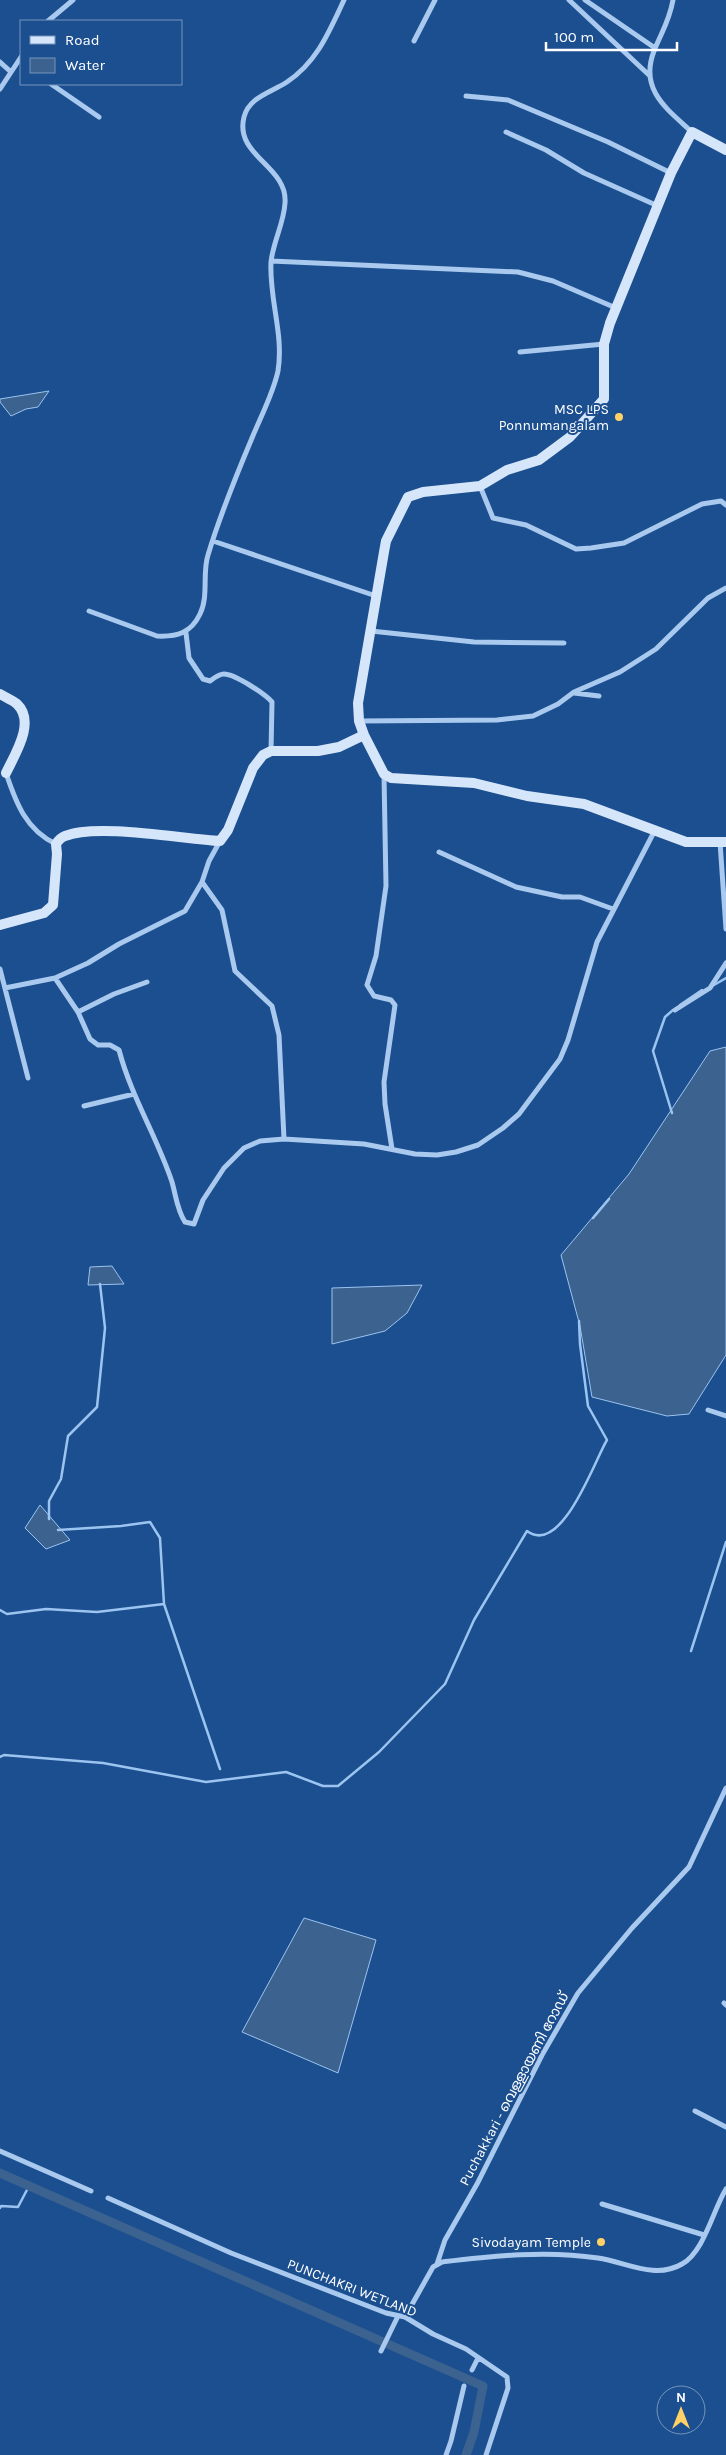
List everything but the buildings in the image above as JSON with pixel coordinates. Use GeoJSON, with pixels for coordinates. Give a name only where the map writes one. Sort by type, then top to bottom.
{"type":"FeatureCollection","features":[{"type":"Feature","properties":{"kind":"street"},"geometry":{"type":"LineString","coordinates":[[49,20],[72,0]]}},
{"type":"Feature","properties":{"kind":"street"},"geometry":{"type":"LineString","coordinates":[[89,610],[157,636],[169,637],[186,632],[200,614],[204,602],[207,557],[230,490],[277,373],[280,337],[274,302],[271,261],[286,204],[286,196],[278,177],[246,143],[242,130],[245,114],[252,102],[288,82],[310,63],[323,44],[344,0]]}},
{"type":"Feature","properties":{"kind":"street"},"geometry":{"type":"LineString","coordinates":[[414,40],[435,0]]}},
{"type":"Feature","properties":{"kind":"street"},"geometry":{"type":"LineString","coordinates":[[569,0],[650,76]]}},
{"type":"Feature","properties":{"kind":"street"},"geometry":{"type":"LineString","coordinates":[[585,0],[656,48]]}},
{"type":"Feature","properties":{"kind":"street"},"geometry":{"type":"LineString","coordinates":[[673,0],[669,21],[656,48],[650,76],[654,94],[692,132],[726,150]]}},
{"type":"Feature","properties":{"kind":"street"},"geometry":{"type":"LineString","coordinates":[[0,89],[20,61]]}},
{"type":"Feature","properties":{"kind":"street"},"geometry":{"type":"LineString","coordinates":[[0,62],[11,72]]}},
{"type":"Feature","properties":{"kind":"street"},"geometry":{"type":"LineString","coordinates":[[52,85],[99,117]]}},
{"type":"Feature","properties":{"kind":"street"},"geometry":{"type":"LineString","coordinates":[[466,96],[508,100],[608,142],[671,173]]}},
{"type":"Feature","properties":{"kind":"street"},"geometry":{"type":"LineString","coordinates":[[506,132],[546,150],[584,173],[658,206]]}},
{"type":"Feature","properties":{"kind":"street"},"geometry":{"type":"LineString","coordinates":[[392,1149],[385,1104],[384,1082],[395,1005],[391,1000],[374,996],[368,985],[376,956],[386,886],[384,774],[364,735],[359,721],[358,703],[386,541],[408,497],[423,492],[480,486],[507,470],[539,460],[570,437],[604,399],[604,344],[610,323],[671,173],[692,132]]}},
{"type":"Feature","properties":{"kind":"street"},"geometry":{"type":"LineString","coordinates":[[271,261],[518,272],[553,281],[617,309]]}},
{"type":"Feature","properties":{"kind":"street"},"geometry":{"type":"LineString","coordinates":[[520,352],[604,344]]}},
{"type":"Feature","properties":{"kind":"street"},"geometry":{"type":"LineString","coordinates":[[480,486],[493,518],[526,525],[576,549],[624,543],[702,504],[721,501],[726,505]]}},
{"type":"Feature","properties":{"kind":"street"},"geometry":{"type":"LineString","coordinates":[[213,541],[376,596]]}},
{"type":"Feature","properties":{"kind":"street"},"geometry":{"type":"LineString","coordinates":[[359,721],[497,720],[533,716],[558,704],[574,692],[620,672],[656,649],[708,598],[726,588]]}},
{"type":"Feature","properties":{"kind":"street"},"geometry":{"type":"LineString","coordinates":[[369,631],[474,642],[564,643]]}},
{"type":"Feature","properties":{"kind":"street"},"geometry":{"type":"LineString","coordinates":[[186,632],[189,658],[203,679],[210,680],[221,674],[226,674],[255,689],[272,702],[270,751]]}},
{"type":"Feature","properties":{"kind":"street"},"geometry":{"type":"LineString","coordinates":[[574,692],[599,696]]}},
{"type":"Feature","properties":{"kind":"street"},"geometry":{"type":"LineString","coordinates":[[0,694],[17,704],[23,714],[25,727],[6,773],[14,797],[22,814],[34,830],[56,844]]}},
{"type":"Feature","properties":{"kind":"street"},"geometry":{"type":"LineString","coordinates":[[5,988],[55,978],[88,963],[119,944],[185,911],[202,882],[209,861],[228,830],[253,768],[263,755],[270,751],[318,751],[339,747],[364,735]]}},
{"type":"Feature","properties":{"kind":"street"},"geometry":{"type":"LineString","coordinates":[[384,774],[391,778],[409,781],[474,783],[527,796],[584,804],[654,832],[686,842],[723,842],[726,929]]}},
{"type":"Feature","properties":{"kind":"street"},"geometry":{"type":"LineString","coordinates":[[56,844],[64,836],[85,832],[153,835],[220,841]]}},
{"type":"Feature","properties":{"kind":"street"},"geometry":{"type":"LineString","coordinates":[[55,978],[78,1012],[93,1043],[116,1047],[119,1050],[134,1094],[172,1182],[180,1215],[185,1222],[194,1224],[203,1200],[224,1168],[244,1148],[260,1141],[284,1139],[364,1144],[415,1154],[456,1152],[478,1145],[519,1114],[560,1059],[568,1040],[597,942],[654,832]]}},
{"type":"Feature","properties":{"kind":"street"},"geometry":{"type":"LineString","coordinates":[[0,925],[44,913],[53,905],[56,844]]}},
{"type":"Feature","properties":{"kind":"street"},"geometry":{"type":"LineString","coordinates":[[439,852],[516,887],[562,897],[580,897],[613,909]]}},
{"type":"Feature","properties":{"kind":"street"},"geometry":{"type":"LineString","coordinates":[[202,882],[222,910],[235,971],[272,1006],[279,1035],[284,1139]]}},
{"type":"Feature","properties":{"kind":"street"},"geometry":{"type":"LineString","coordinates":[[675,1010],[710,988],[726,963]]}},
{"type":"Feature","properties":{"kind":"street"},"geometry":{"type":"LineString","coordinates":[[0,969],[28,1078]]}},
{"type":"Feature","properties":{"kind":"street"},"geometry":{"type":"LineString","coordinates":[[78,1012],[114,994],[147,982]]}},
{"type":"Feature","properties":{"kind":"street"},"geometry":{"type":"LineString","coordinates":[[84,1106],[134,1094]]}},
{"type":"Feature","properties":{"kind":"street"},"geometry":{"type":"LineString","coordinates":[[708,1410],[726,1416]]}},
{"type":"Feature","properties":{"kind":"street","name":"Puchakkari - വെള്ളായണി റോഡ്"},"geometry":{"type":"LineString","coordinates":[[405,2317],[437,2264],[445,2240],[477,2184],[542,2054],[578,1993],[632,1928],[689,1866],[726,1788]]}},
{"type":"Feature","properties":{"kind":"street"},"geometry":{"type":"LineString","coordinates":[[695,2111],[726,2127]]}},
{"type":"Feature","properties":{"kind":"street"},"geometry":{"type":"LineString","coordinates":[[0,2151],[91,2191]]}},
{"type":"Feature","properties":{"kind":"street"},"geometry":{"type":"LineString","coordinates":[[437,2264],[501,2256],[557,2253],[600,2258],[652,2272],[660,2271],[684,2264],[693,2255],[704,2235],[717,2203],[726,2189]]}},
{"type":"Feature","properties":{"kind":"street","name":"PUNCHAKRI WETLAND"},"geometry":{"type":"LineString","coordinates":[[108,2198],[231,2253],[405,2317],[433,2334],[466,2349],[506,2377],[508,2388],[486,2455]]}},
{"type":"Feature","properties":{"kind":"street"},"geometry":{"type":"LineString","coordinates":[[602,2204],[704,2235]]}},
{"type":"Feature","properties":{"kind":"street"},"geometry":{"type":"LineString","coordinates":[[381,2351],[398,2316]]}},
{"type":"Feature","properties":{"kind":"street"},"geometry":{"type":"LineString","coordinates":[[472,2370],[478,2358]]}},
{"type":"Feature","properties":{"kind":"street"},"geometry":{"type":"LineString","coordinates":[[446,2455],[452,2441],[464,2386]]}},
{"type":"Feature","properties":{"kind":"water"},"geometry":{"type":"Polygon","coordinates":[[[49,391],[38,407],[26,409],[11,416],[0,402],[0,399],[49,391]]]}},
{"type":"Feature","properties":{"kind":"water"},"geometry":{"type":"Polygon","coordinates":[[[726,1047],[726,1355],[689,1414],[667,1416],[592,1397],[580,1326],[561,1255],[629,1174],[710,1051],[726,1047]]]}},
{"type":"Feature","properties":{"kind":"water"},"geometry":{"type":"Polygon","coordinates":[[[112,1266],[124,1284],[88,1285],[90,1267],[112,1266]]]}},
{"type":"Feature","properties":{"kind":"water"},"geometry":{"type":"Polygon","coordinates":[[[422,1285],[407,1313],[385,1331],[332,1344],[332,1288],[422,1285]]]}},
{"type":"Feature","properties":{"kind":"water"},"geometry":{"type":"Polygon","coordinates":[[[40,1505],[70,1540],[46,1549],[25,1528],[40,1505]]]}},
{"type":"Feature","properties":{"kind":"water"},"geometry":{"type":"Polygon","coordinates":[[[304,1918],[376,1940],[338,2073],[242,2032],[304,1918]]]}},
{"type":"Feature","properties":{"kind":"waterway"},"geometry":{"type":"LineString","coordinates":[[714,985],[726,978]]}},
{"type":"Feature","properties":{"kind":"waterway"},"geometry":{"type":"LineString","coordinates":[[680,1005],[702,990]]}},
{"type":"Feature","properties":{"kind":"waterway"},"geometry":{"type":"LineString","coordinates":[[672,1113],[653,1051],[665,1017],[673,1010]]}},
{"type":"Feature","properties":{"kind":"waterway"},"geometry":{"type":"LineString","coordinates":[[593,1218],[609,1199]]}},
{"type":"Feature","properties":{"kind":"waterway"},"geometry":{"type":"LineString","coordinates":[[49,1519],[49,1501],[61,1479],[68,1436],[97,1407],[105,1328],[100,1284]]}},
{"type":"Feature","properties":{"kind":"waterway"},"geometry":{"type":"LineString","coordinates":[[0,1757],[4,1755],[103,1763],[206,1782],[286,1772],[323,1786],[338,1786],[379,1752],[445,1684],[474,1620],[527,1531],[540,1535],[553,1530],[565,1519],[586,1484],[607,1440],[588,1406],[579,1321]]}},
{"type":"Feature","properties":{"kind":"waterway"},"geometry":{"type":"LineString","coordinates":[[58,1530],[150,1522],[160,1538],[164,1604]]}},
{"type":"Feature","properties":{"kind":"waterway"},"geometry":{"type":"LineString","coordinates":[[691,1651],[726,1542]]}},
{"type":"Feature","properties":{"kind":"waterway"},"geometry":{"type":"LineString","coordinates":[[0,1610],[7,1614],[46,1609],[97,1612],[164,1604],[220,1769]]}},
{"type":"Feature","properties":{"kind":"waterway"},"geometry":{"type":"LineString","coordinates":[[0,2173],[483,2386],[474,2432],[466,2455]]}},
{"type":"Feature","properties":{"kind":"waterway"},"geometry":{"type":"LineString","coordinates":[[0,2208],[1,2206],[18,2207],[29,2186]]}},
{"type":"Feature","properties":{"kind":"place","name":"MSC LPS Ponnumangalam"},"geometry":{"type":"Point","coordinates":[619,417]}},
{"type":"Feature","properties":{"kind":"place","name":"Sivodayam Temple"},"geometry":{"type":"Point","coordinates":[601,2242]}}]}
